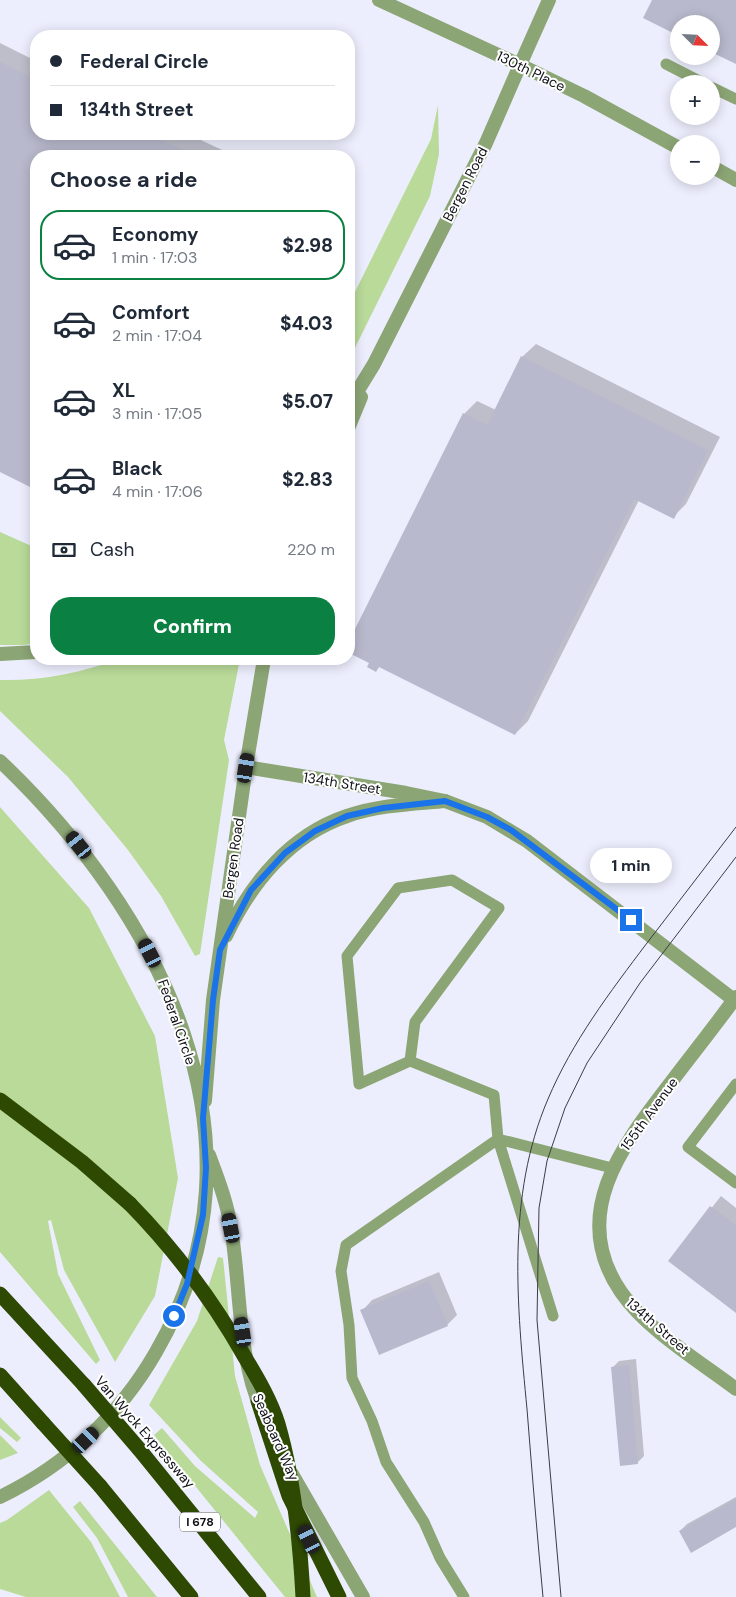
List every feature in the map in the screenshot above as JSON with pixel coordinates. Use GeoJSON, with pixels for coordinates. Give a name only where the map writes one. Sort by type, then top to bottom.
{"type":"FeatureCollection","features":[{"type":"Feature","properties":{"kind":"highway"},"geometry":{"type":"LineString","coordinates":[[0,1100],[82,1162],[130,1204],[182,1261],[228,1326],[258,1378],[278,1423],[292,1488],[301,1561],[303,1597]]}},
{"type":"Feature","properties":{"kind":"highway","name":"Van Wyck Expressway"},"geometry":{"type":"LineString","coordinates":[[0,1294],[84,1385],[139,1449],[259,1597]]}},
{"type":"Feature","properties":{"kind":"highway"},"geometry":{"type":"LineString","coordinates":[[0,1375],[100,1486],[191,1597]]}},
{"type":"Feature","properties":{"kind":"highway"},"geometry":{"type":"LineString","coordinates":[[258,1401],[289,1496],[339,1597]]}},
{"type":"Feature","properties":{"kind":"street","name":"130th Place"},"geometry":{"type":"LineString","coordinates":[[379,0],[584,96],[670,143]]}},
{"type":"Feature","properties":{"kind":"street","name":"Bergen Road"},"geometry":{"type":"LineString","coordinates":[[355,395],[374,364],[486,143],[549,0]]}},
{"type":"Feature","properties":{"kind":"street"},"geometry":{"type":"LineString","coordinates":[[720,171],[736,180]]}},
{"type":"Feature","properties":{"kind":"street","name":"Bergen Road"},"geometry":{"type":"LineString","coordinates":[[355,411],[374,364]]}},
{"type":"Feature","properties":{"kind":"street"},"geometry":{"type":"LineString","coordinates":[[0,654],[30,652]]}},
{"type":"Feature","properties":{"kind":"street","name":"Bergen Road"},"geometry":{"type":"LineString","coordinates":[[203,1118],[213,1000],[246,768],[263,665]]}},
{"type":"Feature","properties":{"kind":"street","name":"Federal Circle"},"geometry":{"type":"LineString","coordinates":[[0,761],[34,794],[79,845],[145,943],[165,984],[182,1030],[203,1118],[205,1145],[205,1195],[194,1261],[179,1306],[153,1357],[118,1406],[86,1440],[49,1469],[0,1497]]}},
{"type":"Feature","properties":{"kind":"street","name":"134th Street"},"geometry":{"type":"LineString","coordinates":[[246,768],[406,793],[445,801],[487,817],[511,830],[735,999]]}},
{"type":"Feature","properties":{"kind":"street"},"geometry":{"type":"LineString","coordinates":[[220,950],[242,904],[260,878],[285,853],[315,831],[347,816],[362,812],[445,801]]}},
{"type":"Feature","properties":{"kind":"street","name":"155th Avenue"},"geometry":{"type":"LineString","coordinates":[[602,1246],[600,1212],[606,1182],[612,1168],[643,1119],[735,999]]}},
{"type":"Feature","properties":{"kind":"street","name":"Seaboard Way"},"geometry":{"type":"LineString","coordinates":[[205,1145],[225,1196],[231,1228],[245,1347],[258,1401],[300,1488],[363,1597]]}},
{"type":"Feature","properties":{"kind":"street","name":"134th Street"},"geometry":{"type":"LineString","coordinates":[[602,1246],[613,1278],[630,1304],[661,1332],[736,1389]]}},
{"type":"Feature","properties":{"kind":"lane"},"geometry":{"type":"LineString","coordinates":[[666,64],[687,75]]}},
{"type":"Feature","properties":{"kind":"lane"},"geometry":{"type":"LineString","coordinates":[[720,91],[736,99]]}},
{"type":"Feature","properties":{"kind":"lane"},"geometry":{"type":"LineString","coordinates":[[410,1061],[415,1022],[499,908],[452,880],[398,888],[347,956],[359,1084],[410,1061],[494,1095],[498,1139],[553,1316]]}},
{"type":"Feature","properties":{"kind":"lane"},"geometry":{"type":"LineString","coordinates":[[736,1084],[688,1147],[736,1183]]}},
{"type":"Feature","properties":{"kind":"lane"},"geometry":{"type":"LineString","coordinates":[[464,1597],[440,1558],[424,1522],[386,1462],[372,1421],[352,1378],[350,1325],[341,1271],[346,1245],[498,1139],[612,1168]]}},
{"type":"Feature","properties":{"kind":"green space"},"geometry":{"type":"Polygon","coordinates":[[[438,105],[439,154],[430,196],[355,348],[355,292],[431,139],[438,105]]]}},
{"type":"Feature","properties":{"kind":"green space"},"geometry":{"type":"Polygon","coordinates":[[[0,532],[30,545],[30,644],[0,645],[0,532]]]}},
{"type":"Feature","properties":{"kind":"green space"},"geometry":{"type":"Polygon","coordinates":[[[100,665],[239,665],[224,740],[229,760],[200,954],[195,956],[161,896],[128,850],[68,777],[0,711],[0,680],[60,675],[100,665]]]}},
{"type":"Feature","properties":{"kind":"green space"},"geometry":{"type":"Polygon","coordinates":[[[0,807],[89,908],[155,1036],[178,1178],[155,1296],[115,1362],[64,1270],[51,1220],[48,1221],[58,1274],[100,1360],[96,1364],[0,1252],[0,807]]]}},
{"type":"Feature","properties":{"kind":"green space"},"geometry":{"type":"Polygon","coordinates":[[[218,1257],[223,1258],[235,1376],[260,1465],[317,1597],[285,1597],[154,1435],[162,1428],[195,1466],[255,1518],[258,1512],[201,1461],[149,1405],[197,1321],[218,1257]]]}},
{"type":"Feature","properties":{"kind":"green space"},"geometry":{"type":"Polygon","coordinates":[[[0,1417],[21,1438],[17,1442],[0,1428],[0,1417]]]}},
{"type":"Feature","properties":{"kind":"green space"},"geometry":{"type":"Polygon","coordinates":[[[0,1435],[18,1453],[0,1460],[0,1435]]]}},
{"type":"Feature","properties":{"kind":"green space"},"geometry":{"type":"Polygon","coordinates":[[[49,1490],[91,1542],[120,1597],[26,1597],[0,1589],[0,1523],[49,1490]]]}},
{"type":"Feature","properties":{"kind":"green space"},"geometry":{"type":"Polygon","coordinates":[[[80,1501],[157,1597],[128,1597],[97,1538],[73,1507],[80,1501]]]}},
{"type":"Feature","properties":{"kind":"building"},"geometry":{"type":"Polygon","coordinates":[[[652,0],[736,0],[736,64],[720,56],[720,15],[670,15],[670,32],[643,18],[652,0]]]}},
{"type":"Feature","properties":{"kind":"building"},"geometry":{"type":"Polygon","coordinates":[[[0,62],[30,77],[30,140],[162,140],[182,150],[30,150],[30,487],[0,472],[0,62]]]}},
{"type":"Feature","properties":{"kind":"building"},"geometry":{"type":"Polygon","coordinates":[[[521,356],[708,450],[674,519],[634,499],[515,735],[379,667],[376,672],[367,667],[369,663],[355,656],[355,629],[463,413],[487,425],[521,356]]]}},
{"type":"Feature","properties":{"kind":"building"},"geometry":{"type":"Polygon","coordinates":[[[710,1206],[736,1225],[736,1313],[668,1261],[710,1206]]]}},
{"type":"Feature","properties":{"kind":"building"},"geometry":{"type":"Polygon","coordinates":[[[429,1281],[448,1326],[379,1355],[360,1310],[429,1281]]]}},
{"type":"Feature","properties":{"kind":"building"},"geometry":{"type":"Polygon","coordinates":[[[629,1365],[638,1464],[620,1466],[611,1367],[629,1365]]]}},
{"type":"Feature","properties":{"kind":"building"},"geometry":{"type":"Polygon","coordinates":[[[736,1499],[736,1527],[691,1553],[679,1531],[736,1499]]]}},
{"type":"Feature","properties":{"kind":"tram line"},"geometry":{"type":"LineString","coordinates":[[543,1597],[518,1291],[520,1213],[526,1174],[535,1136],[548,1099],[568,1057],[593,1018],[633,961],[736,827]]}},
{"type":"Feature","properties":{"kind":"tram line"},"geometry":{"type":"LineString","coordinates":[[561,1597],[537,1320],[539,1208],[547,1161],[565,1108],[587,1063],[640,983],[736,857]]}},
{"type":"Feature","properties":{"kind":"route"},"geometry":{"type":"LineString","coordinates":[[174,1316],[194,1261],[203,1215],[206,1168],[203,1118],[213,1000],[220,950],[242,904],[251,890],[285,853],[315,831],[347,816],[383,808],[445,801],[487,817],[511,830],[631,920]]}}]}
